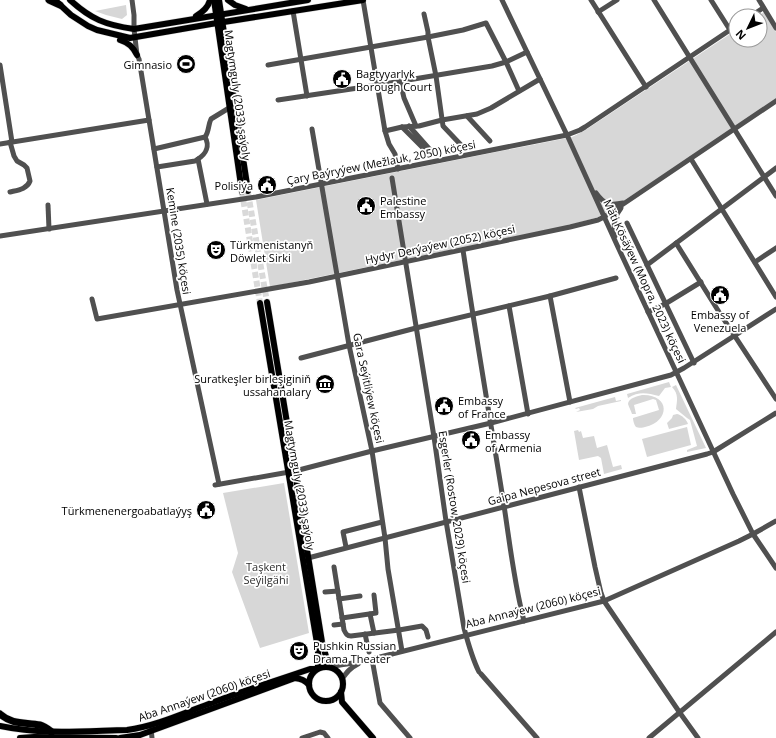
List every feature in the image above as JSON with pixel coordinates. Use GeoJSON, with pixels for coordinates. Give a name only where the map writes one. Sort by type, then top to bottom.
{"type":"FeatureCollection","features":[{"type":"Feature","properties":{"kind":"highway"},"geometry":{"type":"LineString","coordinates":[[49,0],[58,3]]}},
{"type":"Feature","properties":{"kind":"highway"},"geometry":{"type":"LineString","coordinates":[[0,714],[8,721],[42,725],[53,736]]}},
{"type":"Feature","properties":{"kind":"main road"},"geometry":{"type":"LineString","coordinates":[[70,0],[80,10],[95,19],[134,29],[308,0]]}},
{"type":"Feature","properties":{"kind":"main road"},"geometry":{"type":"LineString","coordinates":[[188,20],[204,11],[210,0]]}},
{"type":"Feature","properties":{"kind":"main road","name":"Magtymguly (2033) şaýoly"},"geometry":{"type":"LineString","coordinates":[[214,0],[219,14]]}},
{"type":"Feature","properties":{"kind":"main road","name":"Magtymguly (2033) şaýoly"},"geometry":{"type":"LineString","coordinates":[[219,0],[219,14],[229,108],[245,192],[220,23]]}},
{"type":"Feature","properties":{"kind":"main road"},"geometry":{"type":"LineString","coordinates":[[228,0],[235,5],[248,10]]}},
{"type":"Feature","properties":{"kind":"main road"},"geometry":{"type":"LineString","coordinates":[[58,3],[80,22],[97,30],[125,38],[135,38],[363,0]]}},
{"type":"Feature","properties":{"kind":"main road"},"geometry":{"type":"LineString","coordinates":[[97,30],[104,36],[126,42],[131,45],[137,55]]}},
{"type":"Feature","properties":{"kind":"main road","name":"Magtymguly (2033) şaýoly"},"geometry":{"type":"LineString","coordinates":[[267,302],[317,643],[317,669]]}},
{"type":"Feature","properties":{"kind":"main road","name":"Magtymguly (2033) şaýoly"},"geometry":{"type":"LineString","coordinates":[[260,303],[271,375],[292,472],[322,642],[330,667]]}},
{"type":"Feature","properties":{"kind":"main road"},"geometry":{"type":"LineString","coordinates":[[368,738],[340,705],[331,700],[322,700],[317,698],[313,694],[309,685],[311,676],[317,669],[330,667],[338,671],[342,679],[342,702],[373,738]]}},
{"type":"Feature","properties":{"kind":"main road","name":"Aba Annaýew (2060) köçesi"},"geometry":{"type":"LineString","coordinates":[[120,738],[140,735],[151,728],[231,696],[310,669],[317,669]]}},
{"type":"Feature","properties":{"kind":"main road","name":"Aba Annaýew (2060) köçesi"},"geometry":{"type":"LineString","coordinates":[[20,738],[151,728],[295,678],[304,680],[309,685]]}},
{"type":"Feature","properties":{"kind":"main road"},"geometry":{"type":"LineString","coordinates":[[331,700],[341,692]]}},
{"type":"Feature","properties":{"kind":"main road","name":"Aba Annaýew (2060) köçesi"},"geometry":{"type":"LineString","coordinates":[[0,726],[53,736],[116,738]]}},
{"type":"Feature","properties":{"kind":"street","name":"Kemine (2035) köçesi"},"geometry":{"type":"LineString","coordinates":[[132,0],[137,55],[139,59],[180,305],[217,485],[292,472]]}},
{"type":"Feature","properties":{"kind":"street"},"geometry":{"type":"LineString","coordinates":[[363,0],[378,85],[384,131],[395,154],[398,169]]}},
{"type":"Feature","properties":{"kind":"street","name":"Mäti Kösäýew (Mopra, 2023) köçesi"},"geometry":{"type":"LineString","coordinates":[[502,0],[590,184],[713,452],[753,534],[776,568]]}},
{"type":"Feature","properties":{"kind":"street"},"geometry":{"type":"LineString","coordinates":[[591,0],[646,87]]}},
{"type":"Feature","properties":{"kind":"street"},"geometry":{"type":"LineString","coordinates":[[598,12],[617,0]]}},
{"type":"Feature","properties":{"kind":"street"},"geometry":{"type":"LineString","coordinates":[[654,0],[776,196]]}},
{"type":"Feature","properties":{"kind":"street"},"geometry":{"type":"LineString","coordinates":[[711,0],[728,27]]}},
{"type":"Feature","properties":{"kind":"street"},"geometry":{"type":"LineString","coordinates":[[759,0],[763,8]]}},
{"type":"Feature","properties":{"kind":"street"},"geometry":{"type":"LineString","coordinates":[[293,12],[307,96]]}},
{"type":"Feature","properties":{"kind":"street"},"geometry":{"type":"LineString","coordinates":[[424,14],[436,76],[443,126],[462,146]]}},
{"type":"Feature","properties":{"kind":"street"},"geometry":{"type":"LineString","coordinates":[[768,16],[776,28]]}},
{"type":"Feature","properties":{"kind":"street"},"geometry":{"type":"LineString","coordinates":[[268,65],[428,37],[463,30],[486,23],[519,91]]}},
{"type":"Feature","properties":{"kind":"street","name":"Çary Baýryýew (Mežlauk, 2050) köçesi"},"geometry":{"type":"LineString","coordinates":[[0,236],[256,197],[567,135],[585,127],[728,31]]}},
{"type":"Feature","properties":{"kind":"street"},"geometry":{"type":"LineString","coordinates":[[278,100],[486,67],[506,62],[528,52]]}},
{"type":"Feature","properties":{"kind":"street"},"geometry":{"type":"LineString","coordinates":[[0,65],[14,156],[17,161],[27,168],[30,181],[24,188],[10,192]]}},
{"type":"Feature","properties":{"kind":"street"},"geometry":{"type":"LineString","coordinates":[[384,131],[477,114],[540,79]]}},
{"type":"Feature","properties":{"kind":"street"},"geometry":{"type":"LineString","coordinates":[[400,81],[404,98],[416,126]]}},
{"type":"Feature","properties":{"kind":"street","name":"Hydyr Derýaýew (2052) köçesi"},"geometry":{"type":"LineString","coordinates":[[92,299],[96,319],[337,276],[598,220],[776,101]]}},
{"type":"Feature","properties":{"kind":"street"},"geometry":{"type":"LineString","coordinates":[[154,149],[205,137],[208,132],[211,119],[229,108]]}},
{"type":"Feature","properties":{"kind":"street"},"geometry":{"type":"LineString","coordinates":[[467,116],[490,140]]}},
{"type":"Feature","properties":{"kind":"street"},"geometry":{"type":"LineString","coordinates":[[0,144],[149,120]]}},
{"type":"Feature","properties":{"kind":"street"},"geometry":{"type":"LineString","coordinates":[[402,127],[428,153],[432,152],[408,126]]}},
{"type":"Feature","properties":{"kind":"street","name":"Gara Seýitliýew köçesi"},"geometry":{"type":"LineString","coordinates":[[312,129],[349,345],[372,451],[388,569],[402,651]]}},
{"type":"Feature","properties":{"kind":"street"},"geometry":{"type":"LineString","coordinates":[[157,167],[198,160],[207,150],[208,143],[205,137]]}},
{"type":"Feature","properties":{"kind":"street"},"geometry":{"type":"LineString","coordinates":[[691,159],[776,297]]}},
{"type":"Feature","properties":{"kind":"street"},"geometry":{"type":"LineString","coordinates":[[198,160],[207,204]]}},
{"type":"Feature","properties":{"kind":"street"},"geometry":{"type":"LineString","coordinates":[[647,265],[776,168]]}},
{"type":"Feature","properties":{"kind":"street","name":"Esgerler (Rostow, 2029) köçesi"},"geometry":{"type":"LineString","coordinates":[[392,178],[434,437],[446,522],[466,635],[475,664],[480,673],[537,738]]}},
{"type":"Feature","properties":{"kind":"street"},"geometry":{"type":"LineString","coordinates":[[590,184],[601,199],[609,204],[627,201]]}},
{"type":"Feature","properties":{"kind":"street"},"geometry":{"type":"LineString","coordinates":[[617,245],[614,222],[617,213],[627,201]]}},
{"type":"Feature","properties":{"kind":"street"},"geometry":{"type":"LineString","coordinates":[[48,205],[49,229]]}},
{"type":"Feature","properties":{"kind":"street"},"geometry":{"type":"LineString","coordinates":[[627,223],[694,362]]}},
{"type":"Feature","properties":{"kind":"street"},"geometry":{"type":"LineString","coordinates":[[676,243],[776,399]]}},
{"type":"Feature","properties":{"kind":"street"},"geometry":{"type":"LineString","coordinates":[[755,262],[776,248]]}},
{"type":"Feature","properties":{"kind":"street"},"geometry":{"type":"LineString","coordinates":[[463,250],[504,507],[516,595],[524,621]]}},
{"type":"Feature","properties":{"kind":"street"},"geometry":{"type":"LineString","coordinates":[[301,358],[616,278]]}},
{"type":"Feature","properties":{"kind":"street"},"geometry":{"type":"LineString","coordinates":[[648,312],[665,304],[701,282]]}},
{"type":"Feature","properties":{"kind":"street"},"geometry":{"type":"LineString","coordinates":[[550,296],[570,402]]}},
{"type":"Feature","properties":{"kind":"street"},"geometry":{"type":"LineString","coordinates":[[508,306],[528,414]]}},
{"type":"Feature","properties":{"kind":"street"},"geometry":{"type":"LineString","coordinates":[[292,472],[372,451],[528,414],[653,381],[677,373],[776,310]]}},
{"type":"Feature","properties":{"kind":"street","name":"Gaipa Nepesova street"},"geometry":{"type":"LineString","coordinates":[[308,558],[713,452],[776,413]]}},
{"type":"Feature","properties":{"kind":"street"},"geometry":{"type":"LineString","coordinates":[[578,487],[595,567],[604,601],[698,738]]}},
{"type":"Feature","properties":{"kind":"street","name":"Aba Annaýew (2060) köçesi"},"geometry":{"type":"LineString","coordinates":[[330,667],[360,662],[604,601],[753,534],[776,521]]}},
{"type":"Feature","properties":{"kind":"street"},"geometry":{"type":"LineString","coordinates":[[346,547],[343,532],[382,522]]}},
{"type":"Feature","properties":{"kind":"street"},"geometry":{"type":"LineString","coordinates":[[334,567],[344,630],[346,634],[351,636],[422,626],[426,630],[428,637]]}},
{"type":"Feature","properties":{"kind":"street"},"geometry":{"type":"LineString","coordinates":[[325,592],[338,591]]}},
{"type":"Feature","properties":{"kind":"street"},"geometry":{"type":"LineString","coordinates":[[342,618],[376,614],[377,612],[374,595]]}},
{"type":"Feature","properties":{"kind":"street"},"geometry":{"type":"LineString","coordinates":[[339,599],[360,596]]}},
{"type":"Feature","properties":{"kind":"street"},"geometry":{"type":"LineString","coordinates":[[370,614],[374,633]]}},
{"type":"Feature","properties":{"kind":"street"},"geometry":{"type":"LineString","coordinates":[[334,625],[343,624]]}},
{"type":"Feature","properties":{"kind":"street"},"geometry":{"type":"LineString","coordinates":[[649,738],[776,632]]}},
{"type":"Feature","properties":{"kind":"street"},"geometry":{"type":"LineString","coordinates":[[365,634],[369,652]]}},
{"type":"Feature","properties":{"kind":"street"},"geometry":{"type":"LineString","coordinates":[[372,659],[380,703],[410,738]]}},
{"type":"Feature","properties":{"kind":"street"},"geometry":{"type":"LineString","coordinates":[[342,679],[351,667],[360,662]]}},
{"type":"Feature","properties":{"kind":"street"},"geometry":{"type":"LineString","coordinates":[[151,728],[152,738]]}},
{"type":"Feature","properties":{"kind":"street"},"geometry":{"type":"LineString","coordinates":[[302,738],[320,732],[328,738]]}},
{"type":"Feature","properties":{"kind":"green space"},"geometry":{"type":"Polygon","coordinates":[[[126,5],[127,15],[122,19],[95,11],[126,5]]]}},
{"type":"Feature","properties":{"kind":"green space"},"geometry":{"type":"Polygon","coordinates":[[[768,19],[776,32],[776,100],[599,217],[566,226],[270,287],[256,200],[572,137],[584,131],[728,35],[728,48],[768,48],[768,19]]]}},
{"type":"Feature","properties":{"kind":"green space"},"geometry":{"type":"Polygon","coordinates":[[[669,382],[671,387],[665,388],[659,396],[643,393],[636,394],[628,398],[627,394],[669,382]]]}},
{"type":"Feature","properties":{"kind":"green space"},"geometry":{"type":"Polygon","coordinates":[[[676,385],[706,448],[687,452],[687,450],[697,446],[690,420],[676,409],[677,395],[672,387],[676,385]]]}},
{"type":"Feature","properties":{"kind":"green space"},"geometry":{"type":"Polygon","coordinates":[[[642,395],[651,396],[658,399],[664,408],[663,414],[653,424],[639,428],[635,426],[633,418],[659,410],[656,400],[653,399],[634,405],[636,414],[632,414],[628,402],[642,395]]]}},
{"type":"Feature","properties":{"kind":"green space"},"geometry":{"type":"Polygon","coordinates":[[[615,397],[616,401],[621,401],[576,412],[580,410],[579,408],[575,408],[615,397]]]}},
{"type":"Feature","properties":{"kind":"green space"},"geometry":{"type":"Polygon","coordinates":[[[673,415],[681,415],[688,424],[669,429],[667,423],[673,415]]]}},
{"type":"Feature","properties":{"kind":"green space"},"geometry":{"type":"Polygon","coordinates":[[[687,427],[691,445],[647,457],[642,439],[687,427]]]}},
{"type":"Feature","properties":{"kind":"green space"},"geometry":{"type":"Polygon","coordinates":[[[578,430],[579,432],[581,431],[583,438],[594,436],[597,448],[607,445],[613,467],[621,465],[622,469],[604,474],[601,458],[598,456],[579,460],[574,431],[578,430]]]}},
{"type":"Feature","properties":{"kind":"green space","name":"Taşkent Seýilgähi"},"geometry":{"type":"Polygon","coordinates":[[[284,483],[309,633],[260,648],[232,572],[238,553],[223,493],[284,483]]]}},
{"type":"Feature","properties":{"kind":"tunnel"},"geometry":{"type":"LineString","coordinates":[[242,192],[260,303]]}},
{"type":"Feature","properties":{"kind":"tunnel"},"geometry":{"type":"LineString","coordinates":[[248,193],[267,302]]}},
{"type":"Feature","properties":{"kind":"place","name":"Gimnasio"},"geometry":{"type":"Point","coordinates":[186,64]}},
{"type":"Feature","properties":{"kind":"place","name":"Bagtyyarlyk Borough Court"},"geometry":{"type":"Point","coordinates":[342,79]}},
{"type":"Feature","properties":{"kind":"place","name":"Polisiýa"},"geometry":{"type":"Point","coordinates":[267,185]}},
{"type":"Feature","properties":{"kind":"place","name":"Palestine Embassy"},"geometry":{"type":"Point","coordinates":[366,206]}},
{"type":"Feature","properties":{"kind":"place","name":"Türkmenistanyň Döwlet Sirki"},"geometry":{"type":"Point","coordinates":[216,250]}},
{"type":"Feature","properties":{"kind":"place","name":"Embassy of Venezuela"},"geometry":{"type":"Point","coordinates":[720,295]}},
{"type":"Feature","properties":{"kind":"place","name":"Suratkeşler birleşiginiň ussahanalary"},"geometry":{"type":"Point","coordinates":[325,384]}},
{"type":"Feature","properties":{"kind":"place","name":"Embassy of France"},"geometry":{"type":"Point","coordinates":[444,406]}},
{"type":"Feature","properties":{"kind":"place","name":"Embassy of Armenia"},"geometry":{"type":"Point","coordinates":[471,440]}},
{"type":"Feature","properties":{"kind":"place","name":"Türkmenenergoabatlaýyş"},"geometry":{"type":"Point","coordinates":[206,510]}},
{"type":"Feature","properties":{"kind":"place","name":"Pushkin Russian Drama Theater"},"geometry":{"type":"Point","coordinates":[299,651]}}]}
